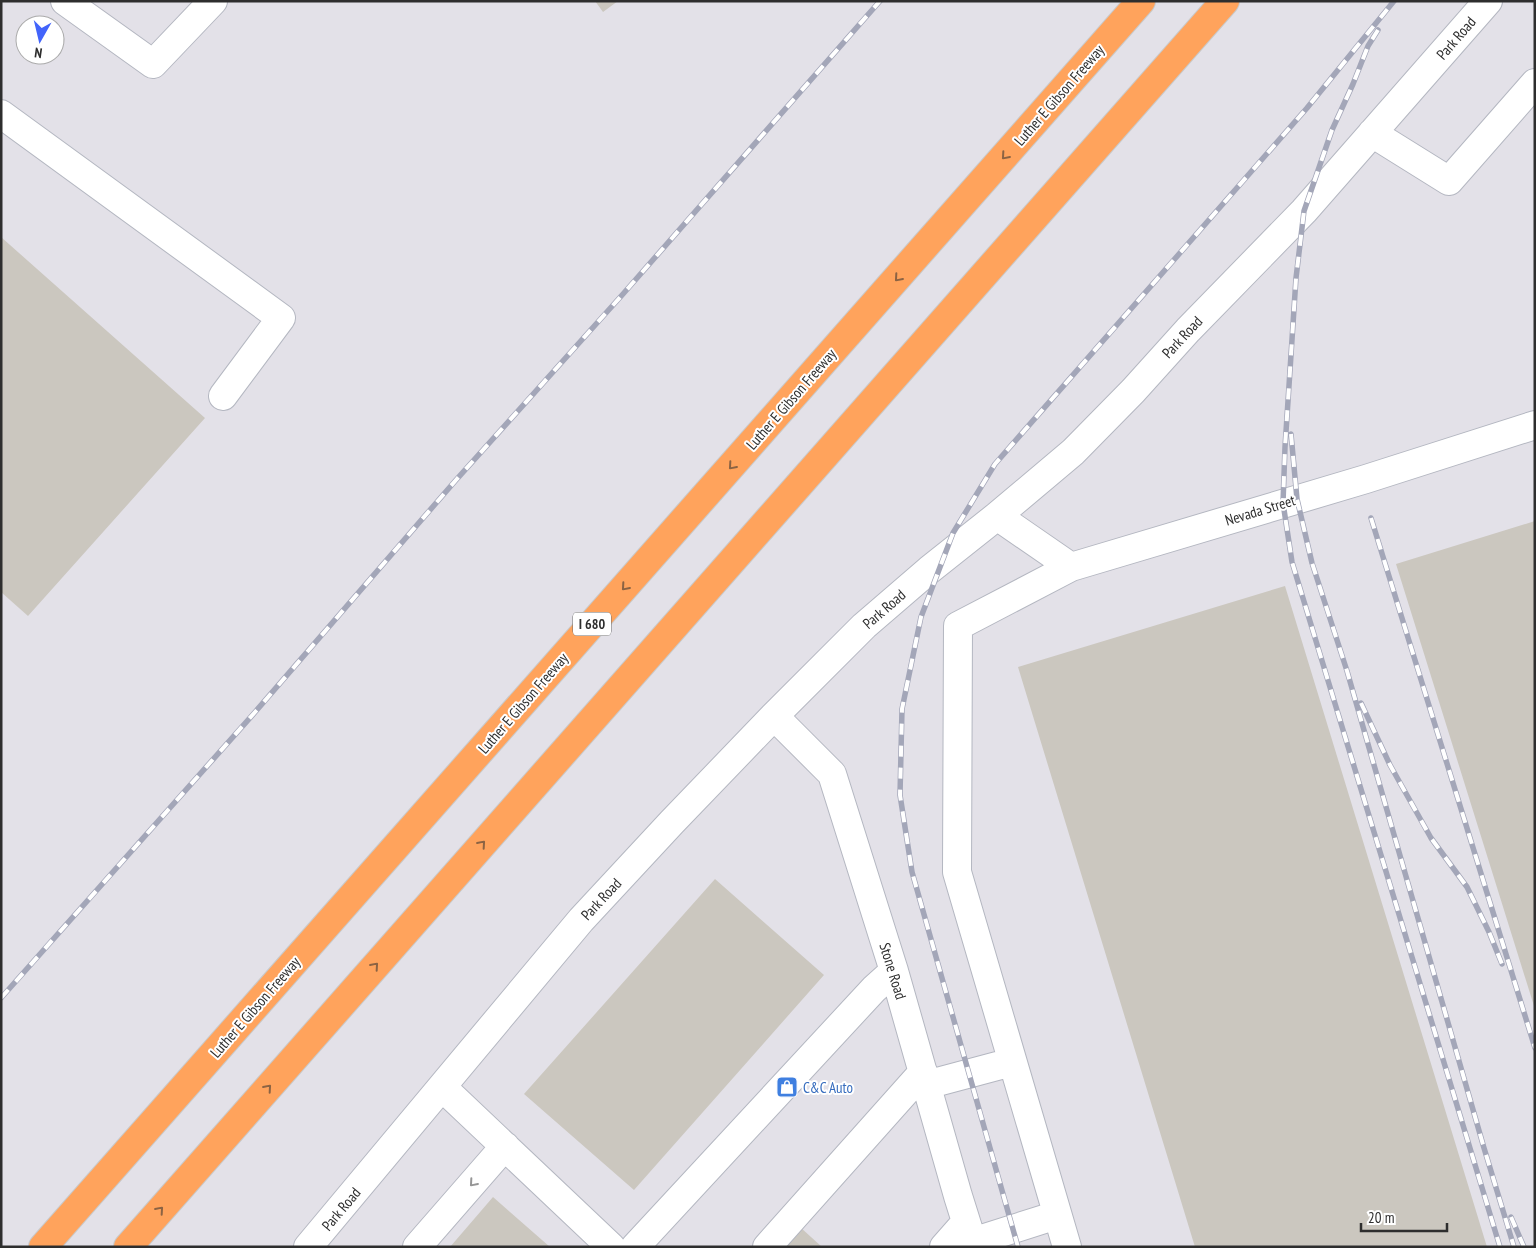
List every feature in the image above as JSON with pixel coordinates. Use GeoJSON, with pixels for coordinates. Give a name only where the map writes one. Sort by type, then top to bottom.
{"type":"FeatureCollection","features":[{"type":"Feature","properties":{"kind":"highway","name":"Luther E Gibson Freeway"},"geometry":{"type":"LineString","coordinates":[[43,1247],[1141,1]]}},
{"type":"Feature","properties":{"kind":"highway"},"geometry":{"type":"LineString","coordinates":[[128,1247],[1225,1]]}},
{"type":"Feature","properties":{"kind":"street"},"geometry":{"type":"LineString","coordinates":[[65,1],[153,64],[213,1]]}},
{"type":"Feature","properties":{"kind":"street","name":"Park Road"},"geometry":{"type":"LineString","coordinates":[[308,1247],[581,920],[672,822],[864,626],[1073,452],[1133,392],[1188,330],[1304,211],[1488,1]]}},
{"type":"Feature","properties":{"kind":"street"},"geometry":{"type":"LineString","coordinates":[[1372,133],[1449,181],[1535,83]]}},
{"type":"Feature","properties":{"kind":"street"},"geometry":{"type":"LineString","coordinates":[[1,114],[281,318],[223,396]]}},
{"type":"Feature","properties":{"kind":"street","name":"Nevada Street"},"geometry":{"type":"LineString","coordinates":[[1012,1062],[957,872],[958,626],[1071,567],[1366,479],[1535,425]]}},
{"type":"Feature","properties":{"kind":"street"},"geometry":{"type":"LineString","coordinates":[[997,516],[1071,567]]}},
{"type":"Feature","properties":{"kind":"street","name":"Stone Road"},"geometry":{"type":"LineString","coordinates":[[774,716],[832,774],[894,972],[971,1237]]}},
{"type":"Feature","properties":{"kind":"street"},"geometry":{"type":"LineString","coordinates":[[635,1247],[874,989],[894,972]]}},
{"type":"Feature","properties":{"kind":"street"},"geometry":{"type":"LineString","coordinates":[[767,1247],[924,1079],[1012,1062],[1066,1247]]}},
{"type":"Feature","properties":{"kind":"street"},"geometry":{"type":"LineString","coordinates":[[442,1087],[611,1247]]}},
{"type":"Feature","properties":{"kind":"street"},"geometry":{"type":"LineString","coordinates":[[417,1247],[505,1146]]}},
{"type":"Feature","properties":{"kind":"street"},"geometry":{"type":"LineString","coordinates":[[944,1247],[971,1237],[1057,1215]]}},
{"type":"Feature","properties":{"kind":"shaded area"},"geometry":{"type":"Polygon","coordinates":[[[1,1],[1535,1],[1535,1247],[1,1247],[1,1]]]}},
{"type":"Feature","properties":{"kind":"building"},"geometry":{"type":"Polygon","coordinates":[[[595,1],[618,1],[603,12],[595,1]]]}},
{"type":"Feature","properties":{"kind":"building"},"geometry":{"type":"Polygon","coordinates":[[[1,237],[205,418],[28,616],[1,592],[1,237]]]}},
{"type":"Feature","properties":{"kind":"building"},"geometry":{"type":"Polygon","coordinates":[[[1535,521],[1535,1006],[1534,1006],[1396,564],[1535,521]]]}},
{"type":"Feature","properties":{"kind":"building"},"geometry":{"type":"Polygon","coordinates":[[[1285,586],[1487,1247],[1195,1247],[1018,667],[1285,586]]]}},
{"type":"Feature","properties":{"kind":"building"},"geometry":{"type":"Polygon","coordinates":[[[715,879],[824,975],[634,1190],[524,1094],[715,879]]]}},
{"type":"Feature","properties":{"kind":"building"},"geometry":{"type":"Polygon","coordinates":[[[493,1197],[550,1247],[450,1247],[493,1197]]]}},
{"type":"Feature","properties":{"kind":"building"},"geometry":{"type":"Polygon","coordinates":[[[800,1227],[822,1247],[783,1247],[800,1227]]]}},
{"type":"Feature","properties":{"kind":"railway"},"geometry":{"type":"LineString","coordinates":[[1,998],[880,1]]}},
{"type":"Feature","properties":{"kind":"railway"},"geometry":{"type":"LineString","coordinates":[[1018,1247],[912,872],[900,795],[902,709],[921,617],[953,533],[995,464],[1307,108],[1394,1]]}},
{"type":"Feature","properties":{"kind":"railway"},"geometry":{"type":"LineString","coordinates":[[1378,30],[1368,46],[1332,130],[1304,211],[1296,278],[1283,503],[1292,562],[1500,1247]]}},
{"type":"Feature","properties":{"kind":"railway"},"geometry":{"type":"LineString","coordinates":[[1291,434],[1297,499],[1312,563],[1347,671],[1514,1247]]}},
{"type":"Feature","properties":{"kind":"railway"},"geometry":{"type":"LineString","coordinates":[[1371,518],[1535,1048]]}},
{"type":"Feature","properties":{"kind":"railway"},"geometry":{"type":"LineString","coordinates":[[1361,703],[1390,765],[1431,838],[1467,887],[1502,964]]}},
{"type":"Feature","properties":{"kind":"railway"},"geometry":{"type":"LineString","coordinates":[[1511,1217],[1524,1247]]}},
{"type":"Feature","properties":{"kind":"place","name":"C&C Auto"},"geometry":{"type":"Point","coordinates":[787,1087]}}]}
